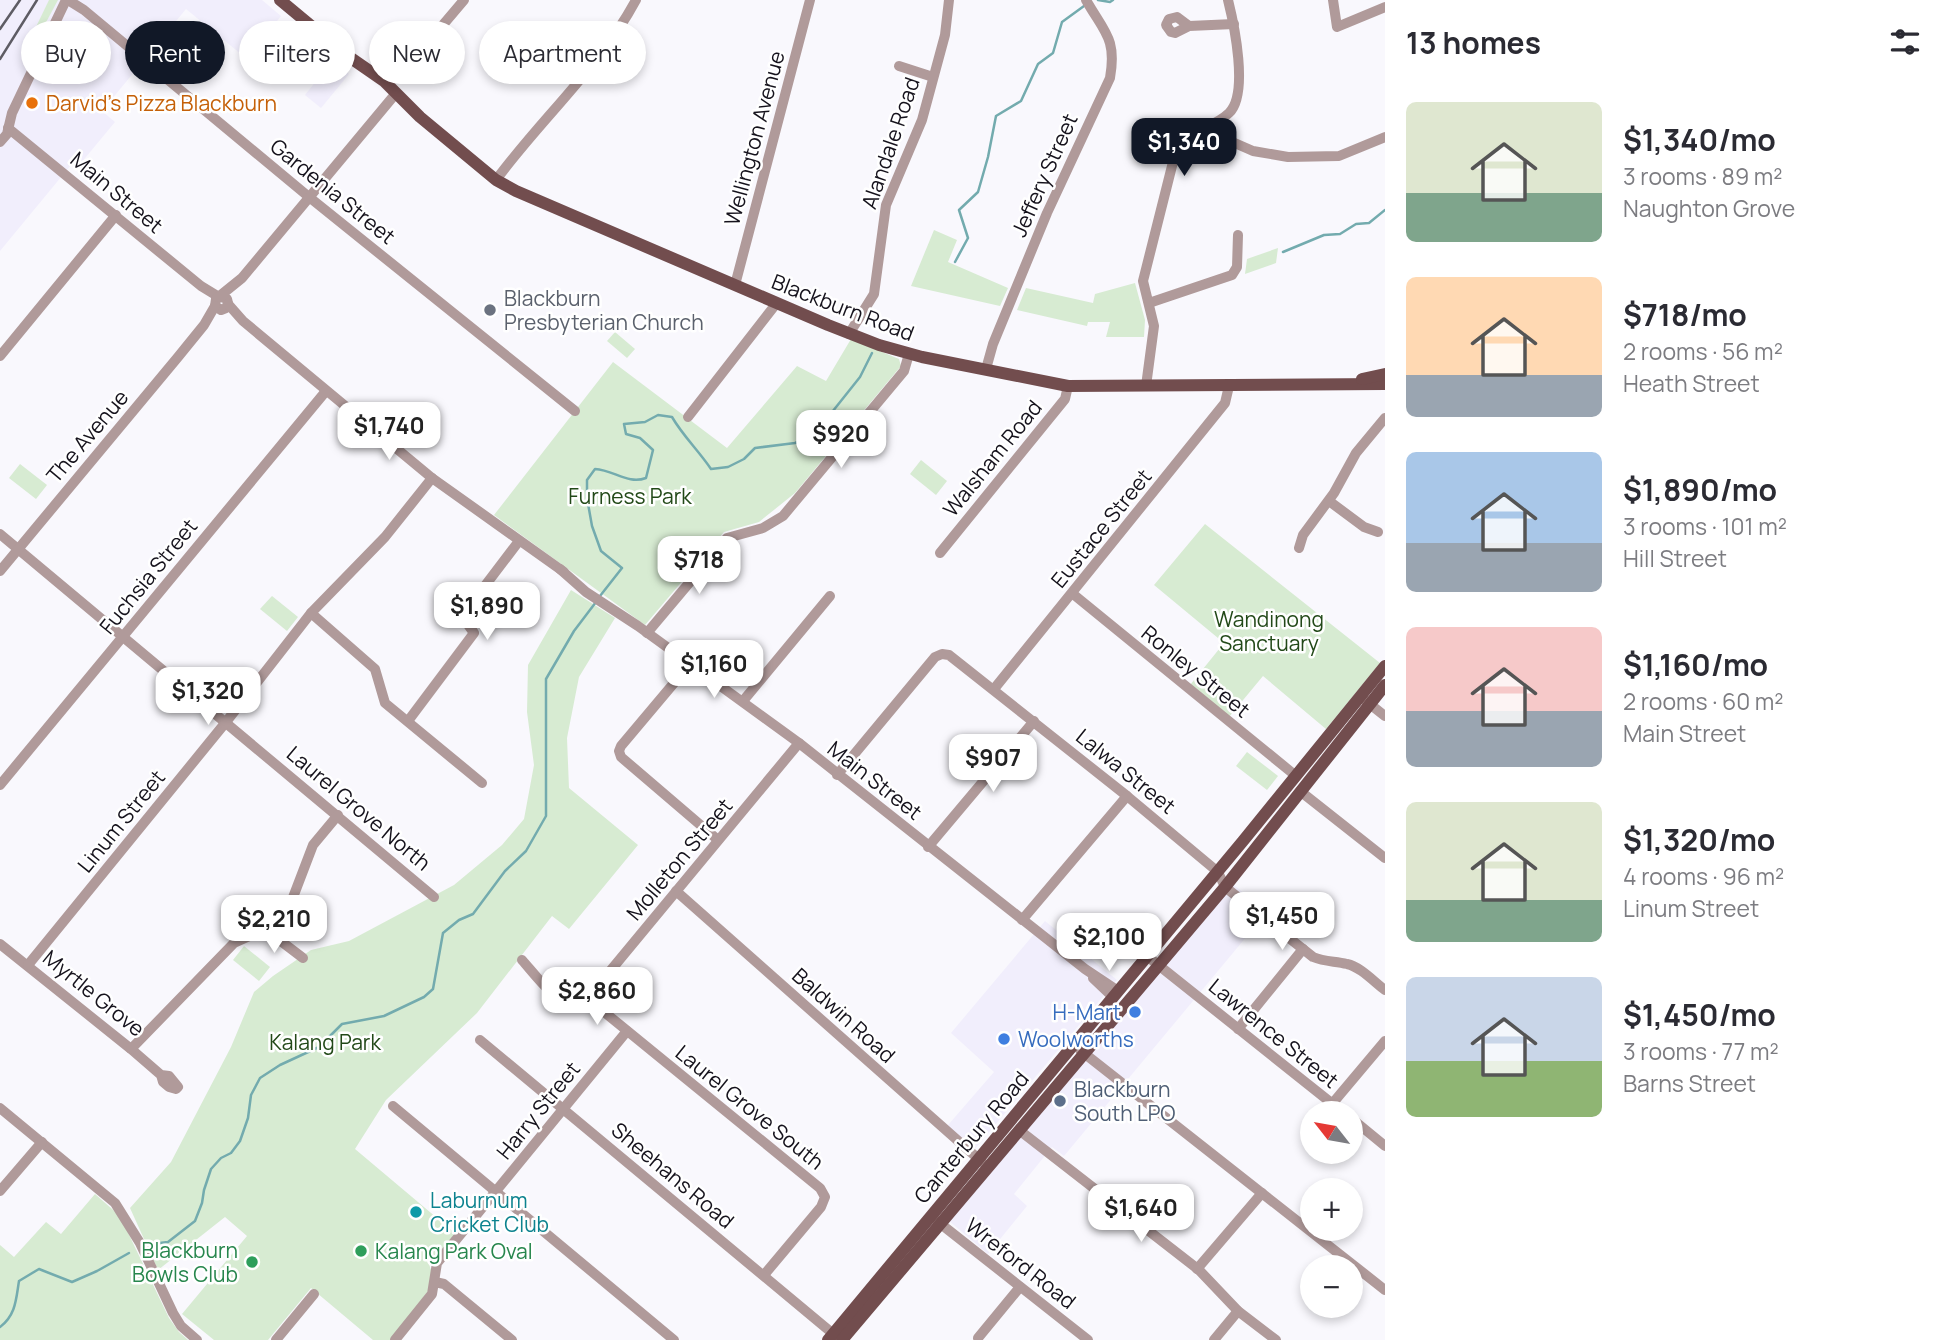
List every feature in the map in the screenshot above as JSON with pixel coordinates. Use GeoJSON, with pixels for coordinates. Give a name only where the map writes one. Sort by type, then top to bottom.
{"type":"FeatureCollection","features":[{"type":"Feature","properties":{"kind":"main road","name":"Blackburn Road"},"geometry":{"type":"LineString","coordinates":[[280,0],[305,21]]}},
{"type":"Feature","properties":{"kind":"main road","name":"Blackburn Road"},"geometry":{"type":"LineString","coordinates":[[355,62],[496,180],[526,196],[776,304],[849,334],[909,354],[1068,386],[1385,384]]}},
{"type":"Feature","properties":{"kind":"main road","name":"Blackburn Road"},"geometry":{"type":"LineString","coordinates":[[355,64],[365,75],[392,91]]}},
{"type":"Feature","properties":{"kind":"main road","name":"Blackburn Road"},"geometry":{"type":"LineString","coordinates":[[1338,384],[1385,374]]}},
{"type":"Feature","properties":{"kind":"main road","name":"Canterbury Road"},"geometry":{"type":"LineString","coordinates":[[982,1163],[1019,1130],[1116,994],[1225,887],[1365,700],[1385,666]]}},
{"type":"Feature","properties":{"kind":"main road","name":"Canterbury Road"},"geometry":{"type":"LineString","coordinates":[[1365,700],[1385,685]]}},
{"type":"Feature","properties":{"kind":"main road","name":"Canterbury Road"},"geometry":{"type":"LineString","coordinates":[[836,1338],[1078,1049],[1126,1002],[1153,960],[1218,872],[1301,784]]}},
{"type":"Feature","properties":{"kind":"main road"},"geometry":{"type":"LineString","coordinates":[[1116,994],[1126,1002]]}},
{"type":"Feature","properties":{"kind":"street"},"geometry":{"type":"LineString","coordinates":[[0,142],[67,0]]}},
{"type":"Feature","properties":{"kind":"street","name":"Gardenia Street"},"geometry":{"type":"LineString","coordinates":[[67,0],[84,10],[309,197],[575,411]]}},
{"type":"Feature","properties":{"kind":"street"},"geometry":{"type":"LineString","coordinates":[[392,91],[390,81],[403,72],[464,0]]}},
{"type":"Feature","properties":{"kind":"street"},"geometry":{"type":"LineString","coordinates":[[496,180],[584,74],[636,0]]}},
{"type":"Feature","properties":{"kind":"street","name":"Wellington Avenue"},"geometry":{"type":"LineString","coordinates":[[735,285],[810,0]]}},
{"type":"Feature","properties":{"kind":"street","name":"Alandale Road"},"geometry":{"type":"LineString","coordinates":[[849,334],[874,293],[886,205],[922,120],[945,36],[948,0]]}},
{"type":"Feature","properties":{"kind":"street","name":"Jeffery Street"},"geometry":{"type":"LineString","coordinates":[[986,369],[993,344],[1047,213],[1110,78],[1114,57],[1112,43],[1086,0]]}},
{"type":"Feature","properties":{"kind":"street"},"geometry":{"type":"LineString","coordinates":[[1146,386],[1154,326],[1143,286],[1144,276],[1173,162],[1180,145],[1195,131],[1227,115],[1236,102],[1238,56],[1228,0]]}},
{"type":"Feature","properties":{"kind":"street"},"geometry":{"type":"LineString","coordinates":[[1333,0],[1337,27],[1385,7]]}},
{"type":"Feature","properties":{"kind":"street"},"geometry":{"type":"LineString","coordinates":[[1189,26],[1234,24]]}},
{"type":"Feature","properties":{"kind":"street"},"geometry":{"type":"LineString","coordinates":[[899,66],[933,76]]}},
{"type":"Feature","properties":{"kind":"street","name":"The Avenue"},"geometry":{"type":"LineString","coordinates":[[0,572],[309,197],[392,91]]}},
{"type":"Feature","properties":{"kind":"street"},"geometry":{"type":"LineString","coordinates":[[1208,125],[1214,134],[1253,151],[1288,157],[1339,156],[1385,137]]}},
{"type":"Feature","properties":{"kind":"street","name":"Main Street"},"geometry":{"type":"LineString","coordinates":[[8,128],[113,219],[201,286],[432,478],[799,743],[1116,994]]}},
{"type":"Feature","properties":{"kind":"street"},"geometry":{"type":"LineString","coordinates":[[0,356],[113,219]]}},
{"type":"Feature","properties":{"kind":"street"},"geometry":{"type":"LineString","coordinates":[[1149,303],[1232,275],[1237,267],[1238,236]]}},
{"type":"Feature","properties":{"kind":"street"},"geometry":{"type":"LineString","coordinates":[[688,417],[776,304]]}},
{"type":"Feature","properties":{"kind":"street"},"geometry":{"type":"LineString","coordinates":[[647,633],[727,538],[763,528],[783,516],[904,371],[909,354]]}},
{"type":"Feature","properties":{"kind":"street","name":"Walsham Road"},"geometry":{"type":"LineString","coordinates":[[940,552],[1065,399],[1068,386]]}},
{"type":"Feature","properties":{"kind":"street","name":"Eustace Street"},"geometry":{"type":"LineString","coordinates":[[994,689],[1225,403],[1228,386]]}},
{"type":"Feature","properties":{"kind":"street","name":"Fuchsia Street"},"geometry":{"type":"LineString","coordinates":[[0,785],[327,391]]}},
{"type":"Feature","properties":{"kind":"street"},"geometry":{"type":"LineString","coordinates":[[1299,548],[1307,528],[1329,500],[1356,453],[1385,418]]}},
{"type":"Feature","properties":{"kind":"street","name":"Linum Street"},"geometry":{"type":"LineString","coordinates":[[28,965],[312,614],[385,537],[432,478]]}},
{"type":"Feature","properties":{"kind":"street"},"geometry":{"type":"LineString","coordinates":[[1329,500],[1364,527],[1378,532]]}},
{"type":"Feature","properties":{"kind":"street","name":"Laurel Grove North"},"geometry":{"type":"LineString","coordinates":[[0,534],[434,897]]}},
{"type":"Feature","properties":{"kind":"street"},"geometry":{"type":"LineString","coordinates":[[408,721],[474,633],[462,616],[519,541]]}},
{"type":"Feature","properties":{"kind":"street","name":"Ronley Street"},"geometry":{"type":"LineString","coordinates":[[1073,594],[1301,784],[1385,858]]}},
{"type":"Feature","properties":{"kind":"street"},"geometry":{"type":"LineString","coordinates":[[743,701],[830,596]]}},
{"type":"Feature","properties":{"kind":"street"},"geometry":{"type":"LineString","coordinates":[[312,614],[375,669],[385,703],[482,783]]}},
{"type":"Feature","properties":{"kind":"street","name":"Lalwa Street"},"geometry":{"type":"LineString","coordinates":[[837,775],[935,657],[949,655],[1218,872]]}},
{"type":"Feature","properties":{"kind":"street"},"geometry":{"type":"LineString","coordinates":[[690,663],[619,751],[621,757],[718,840]]}},
{"type":"Feature","properties":{"kind":"street"},"geometry":{"type":"LineString","coordinates":[[1365,700],[1385,716]]}},
{"type":"Feature","properties":{"kind":"street"},"geometry":{"type":"LineString","coordinates":[[928,846],[1034,721]]}},
{"type":"Feature","properties":{"kind":"street","name":"Molleton Street"},"geometry":{"type":"LineString","coordinates":[[587,998],[799,743]]}},
{"type":"Feature","properties":{"kind":"street"},"geometry":{"type":"LineString","coordinates":[[1022,920],[1127,796]]}},
{"type":"Feature","properties":{"kind":"street"},"geometry":{"type":"LineString","coordinates":[[131,1049],[234,943],[265,929],[292,900],[313,845],[338,815]]}},
{"type":"Feature","properties":{"kind":"street"},"geometry":{"type":"LineString","coordinates":[[1218,872],[1225,887],[1303,949],[1323,961],[1348,964],[1357,968],[1385,990]]}},
{"type":"Feature","properties":{"kind":"street","name":"Baldwin Road"},"geometry":{"type":"LineString","coordinates":[[676,891],[982,1163]]}},
{"type":"Feature","properties":{"kind":"street"},"geometry":{"type":"LineString","coordinates":[[265,929],[303,958]]}},
{"type":"Feature","properties":{"kind":"street","name":"Myrtle Grove"},"geometry":{"type":"LineString","coordinates":[[0,944],[161,1075]]}},
{"type":"Feature","properties":{"kind":"street"},"geometry":{"type":"LineString","coordinates":[[1238,1028],[1303,949]]}},
{"type":"Feature","properties":{"kind":"street"},"geometry":{"type":"LineString","coordinates":[[522,960],[548,989],[569,1006],[576,1008],[587,998]]}},
{"type":"Feature","properties":{"kind":"street","name":"Lawrence Street"},"geometry":{"type":"LineString","coordinates":[[1153,960],[1328,1101]]}},
{"type":"Feature","properties":{"kind":"street","name":"Laurel Grove South"},"geometry":{"type":"LineString","coordinates":[[587,998],[820,1188],[825,1197],[821,1207],[764,1275]]}},
{"type":"Feature","properties":{"kind":"street","name":"Harry Street"},"geometry":{"type":"LineString","coordinates":[[395,1340],[432,1294],[437,1263],[627,1031]]}},
{"type":"Feature","properties":{"kind":"street","name":"Sheehans Road"},"geometry":{"type":"LineString","coordinates":[[480,1040],[836,1338]]}},
{"type":"Feature","properties":{"kind":"street"},"geometry":{"type":"LineString","coordinates":[[1335,1101],[1385,1041]]}},
{"type":"Feature","properties":{"kind":"street"},"geometry":{"type":"LineString","coordinates":[[1078,1049],[1385,1290]]}},
{"type":"Feature","properties":{"kind":"street"},"geometry":{"type":"LineString","coordinates":[[393,1106],[674,1340]]}},
{"type":"Feature","properties":{"kind":"street"},"geometry":{"type":"LineString","coordinates":[[0,1108],[115,1203],[129,1222],[173,1313],[181,1326],[197,1340]]}},
{"type":"Feature","properties":{"kind":"street"},"geometry":{"type":"LineString","coordinates":[[1363,1128],[1385,1146]]}},
{"type":"Feature","properties":{"kind":"street"},"geometry":{"type":"LineString","coordinates":[[1019,1130],[1197,1269],[1238,1311],[1276,1340]]}},
{"type":"Feature","properties":{"kind":"street"},"geometry":{"type":"LineString","coordinates":[[0,1191],[41,1142]]}},
{"type":"Feature","properties":{"kind":"street"},"geometry":{"type":"LineString","coordinates":[[1197,1269],[1262,1193]]}},
{"type":"Feature","properties":{"kind":"street","name":"Wreford Road"},"geometry":{"type":"LineString","coordinates":[[935,1220],[1088,1340]]}},
{"type":"Feature","properties":{"kind":"street"},"geometry":{"type":"LineString","coordinates":[[435,1282],[444,1284],[512,1340]]}},
{"type":"Feature","properties":{"kind":"street"},"geometry":{"type":"LineString","coordinates":[[978,1338],[1020,1287]]}},
{"type":"Feature","properties":{"kind":"street"},"geometry":{"type":"LineString","coordinates":[[276,1340],[314,1294]]}},
{"type":"Feature","properties":{"kind":"street"},"geometry":{"type":"LineString","coordinates":[[1214,1340],[1238,1311]]}},
{"type":"Feature","properties":{"kind":"shaded area"},"geometry":{"type":"Polygon","coordinates":[[[0,0],[262,0],[281,16],[277,21],[239,21],[239,52],[225,41],[225,21],[201,21],[186,9],[176,21],[125,21],[125,83],[102,111],[115,122],[76,169],[71,165],[0,251],[0,0]]]}},
{"type":"Feature","properties":{"kind":"shaded area"},"geometry":{"type":"Polygon","coordinates":[[[314,84],[341,84],[321,108],[305,95],[314,84]]]}},
{"type":"Feature","properties":{"kind":"shaded area"},"geometry":{"type":"Polygon","coordinates":[[[1234,885],[1267,912],[1064,1156],[1052,1147],[1014,1194],[1027,1206],[988,1254],[948,1220],[1234,885]]]}},
{"type":"Feature","properties":{"kind":"shaded area"},"geometry":{"type":"Polygon","coordinates":[[[1045,921],[1117,980],[969,1156],[942,1132],[994,1072],[951,1033],[1045,921]]]}},
{"type":"Feature","properties":{"kind":"green space"},"geometry":{"type":"Polygon","coordinates":[[[49,0],[58,0],[47,21],[39,21],[49,0]]]}},
{"type":"Feature","properties":{"kind":"green space"},"geometry":{"type":"Polygon","coordinates":[[[934,230],[957,240],[948,262],[1008,288],[1000,306],[911,286],[934,230]]]}},
{"type":"Feature","properties":{"kind":"green space"},"geometry":{"type":"Polygon","coordinates":[[[1278,248],[1276,263],[1245,274],[1247,259],[1278,248]]]}},
{"type":"Feature","properties":{"kind":"green space"},"geometry":{"type":"Polygon","coordinates":[[[1135,283],[1145,320],[1144,337],[1106,337],[1110,322],[1088,322],[1087,326],[1017,310],[1026,288],[1093,303],[1095,294],[1135,283]]]}},
{"type":"Feature","properties":{"kind":"green space"},"geometry":{"type":"Polygon","coordinates":[[[615,332],[635,349],[627,358],[607,341],[615,332]]]}},
{"type":"Feature","properties":{"kind":"green space","name":"Furness Park"},"geometry":{"type":"Polygon","coordinates":[[[851,339],[899,359],[901,366],[795,493],[759,522],[724,532],[645,625],[494,515],[613,362],[727,448],[797,366],[826,381],[851,339]]]}},
{"type":"Feature","properties":{"kind":"green space"},"geometry":{"type":"Polygon","coordinates":[[[921,460],[947,481],[936,495],[910,474],[921,460]]]}},
{"type":"Feature","properties":{"kind":"green space"},"geometry":{"type":"Polygon","coordinates":[[[20,464],[47,485],[36,499],[9,478],[20,464]]]}},
{"type":"Feature","properties":{"kind":"green space","name":"Wandinong Sanctuary"},"geometry":{"type":"Polygon","coordinates":[[[1205,524],[1380,663],[1326,729],[1263,676],[1229,717],[1190,685],[1224,643],[1154,585],[1205,524]]]}},
{"type":"Feature","properties":{"kind":"green space","name":"Kalang Park"},"geometry":{"type":"Polygon","coordinates":[[[571,590],[615,618],[579,677],[567,738],[569,788],[638,845],[569,929],[552,916],[477,1013],[386,1100],[355,1149],[456,1234],[429,1264],[435,1282],[391,1340],[373,1340],[311,1288],[268,1340],[214,1340],[182,1314],[247,1236],[225,1217],[158,1270],[130,1208],[171,1162],[231,1047],[254,992],[311,950],[349,941],[454,885],[502,845],[524,819],[534,765],[527,712],[528,665],[571,590]]]}},
{"type":"Feature","properties":{"kind":"green space"},"geometry":{"type":"Polygon","coordinates":[[[272,596],[298,617],[287,631],[260,609],[272,596]]]}},
{"type":"Feature","properties":{"kind":"green space"},"geometry":{"type":"Polygon","coordinates":[[[1247,752],[1278,776],[1267,790],[1236,766],[1247,752]]]}},
{"type":"Feature","properties":{"kind":"green space"},"geometry":{"type":"Polygon","coordinates":[[[244,946],[270,967],[259,981],[233,960],[244,946]]]}},
{"type":"Feature","properties":{"kind":"green space"},"geometry":{"type":"Polygon","coordinates":[[[95,1194],[120,1216],[169,1318],[188,1340],[0,1340],[0,1245],[14,1257],[46,1222],[61,1234],[95,1194]]]}},
{"type":"Feature","properties":{"kind":"waterway"},"geometry":{"type":"LineString","coordinates":[[1098,0],[1113,0]]}},
{"type":"Feature","properties":{"kind":"waterway"},"geometry":{"type":"LineString","coordinates":[[955,262],[968,238],[959,210],[978,192],[996,116],[1021,101],[1038,64],[1053,53],[1062,22],[1084,6]]}},
{"type":"Feature","properties":{"kind":"waterway"},"geometry":{"type":"LineString","coordinates":[[1283,252],[1324,235],[1340,234],[1356,224],[1369,223],[1385,210]]}},
{"type":"Feature","properties":{"kind":"waterway"},"geometry":{"type":"LineString","coordinates":[[600,596],[622,568],[601,551],[592,526],[587,480],[595,469],[633,480],[646,478],[653,450],[640,438],[626,434],[624,424],[645,422],[658,415],[672,417],[711,469],[728,467],[744,459],[755,448],[795,443],[813,436],[860,377],[872,353]]}},
{"type":"Feature","properties":{"kind":"waterway"},"geometry":{"type":"LineString","coordinates":[[151,1244],[168,1242],[195,1221],[211,1169],[221,1158],[231,1153],[240,1141],[248,1118],[251,1095],[260,1078],[280,1065],[319,1047],[342,1024],[384,1016],[424,997],[433,989],[443,933],[459,920],[473,914],[505,871],[526,851],[546,816],[546,679],[574,631],[596,602]]}},
{"type":"Feature","properties":{"kind":"waterway"},"geometry":{"type":"LineString","coordinates":[[0,1327],[12,1312],[19,1281],[39,1269],[72,1282],[129,1253]]}},
{"type":"Feature","properties":{"kind":"railway"},"geometry":{"type":"LineString","coordinates":[[0,29],[20,0]]}},
{"type":"Feature","properties":{"kind":"railway"},"geometry":{"type":"LineString","coordinates":[[0,59],[37,0]]}},
{"type":"Feature","properties":{"kind":"place","name":"Darvid's Pizza Blackburn"},"geometry":{"type":"Point","coordinates":[32,103]}},
{"type":"Feature","properties":{"kind":"place","name":"Blackburn Presbyterian Church"},"geometry":{"type":"Point","coordinates":[490,310]}},
{"type":"Feature","properties":{"kind":"place","name":"H-Mart"},"geometry":{"type":"Point","coordinates":[1135,1012]}},
{"type":"Feature","properties":{"kind":"place","name":"Woolworths"},"geometry":{"type":"Point","coordinates":[1004,1039]}},
{"type":"Feature","properties":{"kind":"place","name":"Blackburn South LPO"},"geometry":{"type":"Point","coordinates":[1060,1101]}},
{"type":"Feature","properties":{"kind":"place","name":"Laburnum Cricket Club"},"geometry":{"type":"Point","coordinates":[416,1212]}},
{"type":"Feature","properties":{"kind":"place","name":"Kalang Park Oval"},"geometry":{"type":"Point","coordinates":[361,1251]}},
{"type":"Feature","properties":{"kind":"place","name":"Blackburn Bowls Club"},"geometry":{"type":"Point","coordinates":[252,1262]}}]}
